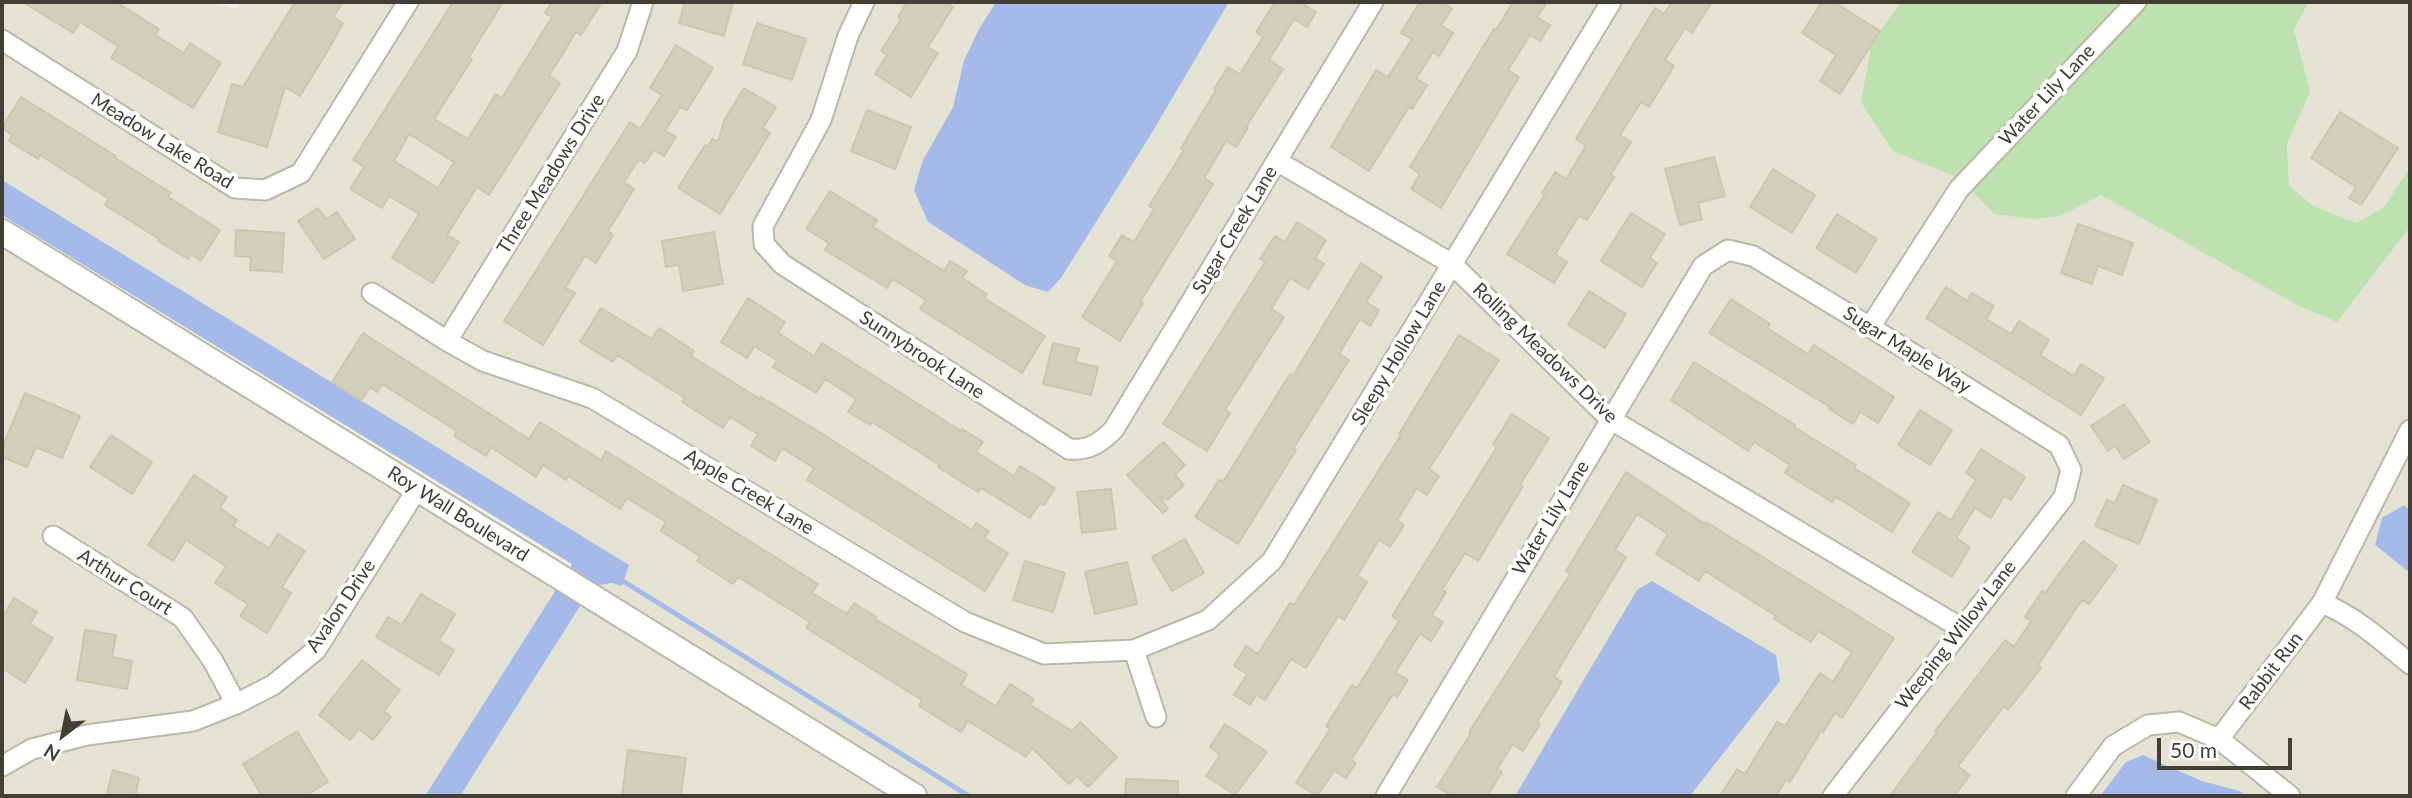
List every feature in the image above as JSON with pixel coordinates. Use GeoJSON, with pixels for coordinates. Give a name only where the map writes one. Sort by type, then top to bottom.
{"type":"FeatureCollection","features":[{"type":"Feature","properties":{"kind":"street","name":"Meadow Lake Road"},"geometry":{"type":"LineString","coordinates":[[2,40],[235,188],[265,190],[301,173],[408,2]]}},
{"type":"Feature","properties":{"kind":"street","name":"Three Meadows Drive"},"geometry":{"type":"LineString","coordinates":[[447,341],[627,51],[642,2]]}},
{"type":"Feature","properties":{"kind":"street","name":"Sunnybrook Lane"},"geometry":{"type":"LineString","coordinates":[[864,2],[848,36],[821,120],[763,226],[764,244],[782,264],[1069,449],[1088,448]]}},
{"type":"Feature","properties":{"kind":"street","name":"Sugar Creek Lane"},"geometry":{"type":"LineString","coordinates":[[1088,448],[1103,441],[1114,429],[1373,2]]}},
{"type":"Feature","properties":{"kind":"street","name":"Sleepy Hollow Lane"},"geometry":{"type":"LineString","coordinates":[[1134,650],[1208,620],[1272,561],[1611,2]]}},
{"type":"Feature","properties":{"kind":"street","name":"Water Lily Lane"},"geometry":{"type":"LineString","coordinates":[[1870,327],[1959,189],[2136,2]]}},
{"type":"Feature","properties":{"kind":"street","name":"Rolling Meadows Drive"},"geometry":{"type":"LineString","coordinates":[[1277,161],[1452,264],[1610,419],[1961,628]]}},
{"type":"Feature","properties":{"kind":"street","name":"Roy Wall Boulevard"},"geometry":{"type":"LineString","coordinates":[[2,232],[914,796]]}},
{"type":"Feature","properties":{"kind":"street","name":"Water Lily Lane"},"geometry":{"type":"LineString","coordinates":[[1386,796],[1703,266],[1728,250]]}},
{"type":"Feature","properties":{"kind":"street","name":"Sugar Maple Way"},"geometry":{"type":"LineString","coordinates":[[1728,250],[1753,256],[2059,445],[2071,470]]}},
{"type":"Feature","properties":{"kind":"street","name":"Apple Creek Lane"},"geometry":{"type":"LineString","coordinates":[[372,293],[483,361],[592,398],[965,622],[1044,654],[1134,650]]}},
{"type":"Feature","properties":{"kind":"street","name":"Rabbit Run"},"geometry":{"type":"LineString","coordinates":[[2219,739],[2322,603],[2410,429]]}},
{"type":"Feature","properties":{"kind":"street","name":"Weeping Willow Lane"},"geometry":{"type":"LineString","coordinates":[[1833,796],[2064,497],[2071,470]]}},
{"type":"Feature","properties":{"kind":"street","name":"Avalon Drive"},"geometry":{"type":"LineString","coordinates":[[2,766],[33,749],[87,735],[193,721],[236,704],[273,685],[316,650],[417,489]]}},
{"type":"Feature","properties":{"kind":"street","name":"Arthur Court"},"geometry":{"type":"LineString","coordinates":[[53,536],[183,618],[213,661],[236,704]]}},
{"type":"Feature","properties":{"kind":"street"},"geometry":{"type":"LineString","coordinates":[[2322,603],[2359,623],[2410,664]]}},
{"type":"Feature","properties":{"kind":"street"},"geometry":{"type":"LineString","coordinates":[[1134,650],[1156,717]]}},
{"type":"Feature","properties":{"kind":"street"},"geometry":{"type":"LineString","coordinates":[[2076,796],[2113,746],[2148,725],[2179,722],[2219,739],[2290,796]]}},
{"type":"Feature","properties":{"kind":"shaded area"},"geometry":{"type":"Polygon","coordinates":[[[2,2],[203,2],[237,9],[242,2],[996,2],[964,60],[953,107],[923,160],[928,222],[1047,292],[1061,278],[1150,136],[1229,2],[1901,2],[1872,42],[1893,151],[2060,216],[2101,195],[2337,321],[2410,227],[2410,510],[2404,505],[2375,545],[2410,573],[2410,796],[2246,796],[2240,791],[2202,781],[2143,755],[2126,762],[2100,796],[1690,796],[1780,681],[1549,742],[1515,796],[934,796],[595,586],[611,583],[622,586],[628,565],[2,180],[2,2]]]}},
{"type":"Feature","properties":{"kind":"shaded area"},"geometry":{"type":"Polygon","coordinates":[[[2309,2],[2410,2],[2410,167],[2384,207],[2357,223],[2314,206],[2289,186],[2287,144],[2310,92],[2294,29],[2309,2]]]}},
{"type":"Feature","properties":{"kind":"shaded area"},"geometry":{"type":"Polygon","coordinates":[[[2,244],[404,493],[309,644],[269,677],[241,691],[221,654],[189,609],[50,523],[40,541],[176,626],[222,699],[192,711],[87,725],[31,739],[2,755],[2,244]]]}},
{"type":"Feature","properties":{"kind":"shaded area"},"geometry":{"type":"Polygon","coordinates":[[[419,502],[557,588],[425,796],[2,796],[2,777],[35,758],[88,745],[196,730],[233,718],[279,693],[324,655],[419,502]]]}},
{"type":"Feature","properties":{"kind":"shaded area"},"geometry":{"type":"Polygon","coordinates":[[[582,603],[894,796],[460,796],[582,603]]]}},
{"type":"Feature","properties":{"kind":"green space"},"geometry":{"type":"Polygon","coordinates":[[[1901,2],[2309,2],[2294,29],[2310,92],[2287,144],[2289,186],[2314,206],[2357,223],[2384,207],[2410,167],[2410,227],[2337,322],[2299,306],[2101,195],[2060,216],[2033,219],[1994,214],[1959,178],[1893,151],[1861,102],[1872,42],[1901,2]]]}},
{"type":"Feature","properties":{"kind":"water"},"geometry":{"type":"Polygon","coordinates":[[[996,2],[1229,2],[1150,136],[1061,278],[1048,292],[1025,285],[928,222],[914,190],[923,160],[953,107],[964,60],[996,2]]]}},
{"type":"Feature","properties":{"kind":"water"},"geometry":{"type":"Polygon","coordinates":[[[2,180],[629,565],[622,586],[611,583],[595,586],[568,570],[572,564],[2,215],[2,180]]]}},
{"type":"Feature","properties":{"kind":"water"},"geometry":{"type":"Polygon","coordinates":[[[2404,505],[2410,510],[2410,573],[2375,545],[2382,518],[2404,505]]]}},
{"type":"Feature","properties":{"kind":"water"},"geometry":{"type":"Polygon","coordinates":[[[1652,581],[1776,655],[1780,681],[1690,796],[1515,796],[1637,590],[1652,581]]]}},
{"type":"Feature","properties":{"kind":"water"},"geometry":{"type":"Polygon","coordinates":[[[557,588],[582,603],[460,796],[425,796],[557,588]]]}},
{"type":"Feature","properties":{"kind":"water"},"geometry":{"type":"Polygon","coordinates":[[[2143,755],[2202,781],[2240,791],[2246,796],[2100,796],[2126,762],[2143,755]]]}},
{"type":"Feature","properties":{"kind":"building"},"geometry":{"type":"Polygon","coordinates":[[[23,2],[116,2],[159,29],[155,35],[184,53],[190,43],[221,63],[193,108],[111,58],[118,46],[80,22],[73,33],[23,2]]]}},
{"type":"Feature","properties":{"kind":"building"},"geometry":{"type":"Polygon","coordinates":[[[295,2],[343,2],[333,17],[343,23],[327,52],[300,96],[285,87],[267,147],[218,132],[232,84],[243,87],[295,2]]]}},
{"type":"Feature","properties":{"kind":"building"},"geometry":{"type":"Polygon","coordinates":[[[453,2],[503,2],[469,57],[472,59],[434,119],[468,139],[496,94],[502,98],[552,17],[545,13],[552,2],[602,2],[581,35],[576,32],[549,76],[560,83],[489,195],[477,187],[447,235],[459,242],[433,283],[392,258],[419,214],[389,196],[382,208],[350,189],[364,167],[353,160],[453,2]],[[409,134],[394,161],[438,188],[454,162],[409,134]]]}},
{"type":"Feature","properties":{"kind":"building"},"geometry":{"type":"Polygon","coordinates":[[[685,2],[733,2],[724,36],[679,23],[685,2]]]}},
{"type":"Feature","properties":{"kind":"building"},"geometry":{"type":"Polygon","coordinates":[[[907,2],[944,2],[953,7],[928,47],[938,53],[911,97],[875,74],[887,55],[881,51],[901,19],[898,17],[907,2]]]}},
{"type":"Feature","properties":{"kind":"building"},"geometry":{"type":"Polygon","coordinates":[[[1275,2],[1300,2],[1316,12],[1307,27],[1294,19],[1269,60],[1283,69],[1236,147],[1226,141],[1204,178],[1213,184],[1140,302],[1143,303],[1120,341],[1082,317],[1117,261],[1109,256],[1122,235],[1134,242],[1154,209],[1149,206],[1184,150],[1181,148],[1216,90],[1214,89],[1228,67],[1240,74],[1263,37],[1256,32],[1275,2]]]}},
{"type":"Feature","properties":{"kind":"building"},"geometry":{"type":"Polygon","coordinates":[[[1420,2],[1441,2],[1452,9],[1441,25],[1453,33],[1439,56],[1433,52],[1416,79],[1427,85],[1412,109],[1409,107],[1369,171],[1331,147],[1376,70],[1388,77],[1412,39],[1401,33],[1420,2]]]}},
{"type":"Feature","properties":{"kind":"building"},"geometry":{"type":"Polygon","coordinates":[[[1513,2],[1547,2],[1537,17],[1550,25],[1540,41],[1530,35],[1508,70],[1519,77],[1441,208],[1411,189],[1420,174],[1410,167],[1513,2]]]}},
{"type":"Feature","properties":{"kind":"building"},"geometry":{"type":"Polygon","coordinates":[[[1672,2],[1712,2],[1692,33],[1685,28],[1665,60],[1674,66],[1649,107],[1641,102],[1620,135],[1631,142],[1611,174],[1614,177],[1587,220],[1579,216],[1555,254],[1567,262],[1554,283],[1507,254],[1545,194],[1542,193],[1555,172],[1566,179],[1586,146],[1576,139],[1655,8],[1664,14],[1672,2]]]}},
{"type":"Feature","properties":{"kind":"building"},"geometry":{"type":"Polygon","coordinates":[[[1822,2],[1834,2],[1880,31],[1840,94],[1820,81],[1836,55],[1802,33],[1822,2]]]}},
{"type":"Feature","properties":{"kind":"building"},"geometry":{"type":"Polygon","coordinates":[[[757,23],[806,39],[792,80],[743,64],[757,23]]]}},
{"type":"Feature","properties":{"kind":"building"},"geometry":{"type":"Polygon","coordinates":[[[676,45],[713,68],[687,110],[680,107],[665,131],[676,137],[664,156],[654,150],[645,163],[639,159],[624,182],[634,189],[608,231],[613,235],[596,263],[585,256],[565,288],[575,293],[543,345],[504,321],[630,122],[640,129],[662,95],[650,88],[676,45]]]}},
{"type":"Feature","properties":{"kind":"building"},"geometry":{"type":"Polygon","coordinates":[[[744,88],[776,107],[763,128],[770,133],[720,214],[678,188],[705,145],[708,147],[712,139],[718,141],[725,119],[744,88]]]}},
{"type":"Feature","properties":{"kind":"building"},"geometry":{"type":"Polygon","coordinates":[[[21,97],[116,156],[115,158],[171,193],[168,197],[220,230],[201,261],[191,254],[188,259],[158,241],[159,239],[105,205],[109,199],[40,155],[38,159],[9,141],[12,135],[2,128],[21,97]]]}},
{"type":"Feature","properties":{"kind":"building"},"geometry":{"type":"Polygon","coordinates":[[[867,110],[911,127],[895,169],[851,151],[867,110]]]}},
{"type":"Feature","properties":{"kind":"building"},"geometry":{"type":"Polygon","coordinates":[[[2340,112],[2398,148],[2361,205],[2349,198],[2356,187],[2311,158],[2340,112]]]}},
{"type":"Feature","properties":{"kind":"building"},"geometry":{"type":"Polygon","coordinates":[[[1714,157],[1725,196],[1698,203],[1702,219],[1680,225],[1665,169],[1714,157]]]}},
{"type":"Feature","properties":{"kind":"building"},"geometry":{"type":"Polygon","coordinates":[[[1773,169],[1815,195],[1792,233],[1750,207],[1773,169]]]}},
{"type":"Feature","properties":{"kind":"building"},"geometry":{"type":"Polygon","coordinates":[[[830,191],[877,220],[873,227],[944,271],[950,261],[967,271],[962,278],[987,294],[984,298],[1045,336],[1022,373],[920,309],[926,300],[893,279],[887,288],[825,250],[829,243],[806,229],[830,191]]]}},
{"type":"Feature","properties":{"kind":"building"},"geometry":{"type":"Polygon","coordinates":[[[318,208],[326,219],[337,212],[355,239],[324,259],[298,221],[318,208]]]}},
{"type":"Feature","properties":{"kind":"building"},"geometry":{"type":"Polygon","coordinates":[[[1631,213],[1665,234],[1650,258],[1657,263],[1642,287],[1601,261],[1631,213]]]}},
{"type":"Feature","properties":{"kind":"building"},"geometry":{"type":"Polygon","coordinates":[[[1837,214],[1877,239],[1856,273],[1816,248],[1837,214]]]}},
{"type":"Feature","properties":{"kind":"building"},"geometry":{"type":"Polygon","coordinates":[[[1297,222],[1326,240],[1315,258],[1324,264],[1308,289],[1290,278],[1271,309],[1284,317],[1225,410],[1230,413],[1207,451],[1163,424],[1265,262],[1260,259],[1275,236],[1285,242],[1297,222]]]}},
{"type":"Feature","properties":{"kind":"building"},"geometry":{"type":"Polygon","coordinates":[[[2078,224],[2133,243],[2122,275],[2098,266],[2092,284],[2061,273],[2078,224]]]}},
{"type":"Feature","properties":{"kind":"building"},"geometry":{"type":"Polygon","coordinates":[[[236,230],[284,233],[282,272],[250,270],[251,257],[235,256],[236,230]]]}},
{"type":"Feature","properties":{"kind":"building"},"geometry":{"type":"Polygon","coordinates":[[[714,232],[723,284],[683,291],[679,265],[666,267],[662,241],[714,232]]]}},
{"type":"Feature","properties":{"kind":"building"},"geometry":{"type":"Polygon","coordinates":[[[1361,263],[1382,277],[1366,302],[1379,310],[1370,326],[1360,319],[1339,354],[1349,360],[1238,544],[1195,517],[1219,480],[1223,482],[1290,374],[1293,376],[1361,263]]]}},
{"type":"Feature","properties":{"kind":"building"},"geometry":{"type":"Polygon","coordinates":[[[1946,287],[1967,301],[1972,293],[1994,306],[1986,319],[2011,334],[2019,321],[2049,340],[2040,355],[2074,376],[2081,364],[2104,378],[2081,415],[1926,318],[1946,287]]]}},
{"type":"Feature","properties":{"kind":"building"},"geometry":{"type":"Polygon","coordinates":[[[1589,291],[1626,314],[1605,348],[1568,325],[1589,291]]]}},
{"type":"Feature","properties":{"kind":"building"},"geometry":{"type":"Polygon","coordinates":[[[748,298],[785,322],[778,333],[814,356],[822,343],[961,431],[962,429],[983,442],[976,452],[1014,476],[1020,466],[1055,488],[1044,505],[1040,503],[1030,518],[981,488],[978,492],[872,422],[870,425],[848,412],[856,399],[825,379],[816,393],[773,367],[777,360],[754,346],[747,358],[721,342],[748,298]]]}},
{"type":"Feature","properties":{"kind":"building"},"geometry":{"type":"Polygon","coordinates":[[[1731,299],[1770,324],[1767,328],[1808,354],[1814,345],[1894,397],[1878,423],[1860,412],[1853,424],[1709,333],[1731,299]]]}},
{"type":"Feature","properties":{"kind":"building"},"geometry":{"type":"Polygon","coordinates":[[[601,308],[652,339],[659,328],[694,351],[691,356],[821,433],[972,530],[976,523],[989,531],[984,538],[1008,553],[985,591],[807,480],[814,468],[782,448],[775,461],[751,446],[758,434],[730,417],[723,428],[682,402],[685,398],[617,355],[613,362],[580,342],[601,308]]]}},
{"type":"Feature","properties":{"kind":"building"},"geometry":{"type":"Polygon","coordinates":[[[363,333],[529,439],[540,422],[601,460],[606,451],[818,584],[812,593],[847,614],[854,603],[876,617],[875,619],[967,674],[961,685],[996,706],[1010,684],[1034,699],[1030,705],[1072,731],[1080,722],[1117,757],[1088,787],[1077,776],[1069,784],[1032,748],[1026,757],[968,721],[961,732],[919,706],[922,700],[806,628],[810,622],[738,577],[733,584],[697,561],[700,556],[661,531],[666,522],[627,498],[620,509],[568,476],[566,480],[543,465],[536,477],[491,447],[486,456],[454,436],[457,431],[382,384],[377,392],[370,387],[361,401],[332,382],[363,333]]]}},
{"type":"Feature","properties":{"kind":"building"},"geometry":{"type":"Polygon","coordinates":[[[1459,335],[1499,360],[1429,469],[1439,476],[1427,495],[1417,488],[1397,520],[1404,525],[1390,547],[1379,540],[1357,576],[1367,582],[1344,620],[1338,616],[1306,668],[1291,659],[1265,700],[1256,695],[1250,705],[1234,695],[1247,674],[1234,666],[1246,646],[1258,654],[1290,603],[1294,605],[1401,435],[1399,434],[1459,335]]]}},
{"type":"Feature","properties":{"kind":"building"},"geometry":{"type":"Polygon","coordinates":[[[1053,343],[1079,349],[1075,362],[1098,367],[1091,395],[1043,384],[1053,343]]]}},
{"type":"Feature","properties":{"kind":"building"},"geometry":{"type":"Polygon","coordinates":[[[1694,362],[1795,425],[1794,427],[1856,465],[1854,468],[1910,503],[1892,532],[1836,497],[1832,502],[1785,473],[1790,465],[1754,442],[1748,451],[1671,400],[1694,362]]]}},
{"type":"Feature","properties":{"kind":"building"},"geometry":{"type":"Polygon","coordinates":[[[25,393],[80,416],[62,458],[36,447],[27,467],[2,457],[2,448],[25,393]]]}},
{"type":"Feature","properties":{"kind":"building"},"geometry":{"type":"Polygon","coordinates":[[[2124,404],[2150,442],[2124,459],[2115,446],[2108,451],[2091,426],[2124,404]]]}},
{"type":"Feature","properties":{"kind":"building"},"geometry":{"type":"Polygon","coordinates":[[[1920,410],[1952,430],[1930,465],[1898,445],[1920,410]]]}},
{"type":"Feature","properties":{"kind":"building"},"geometry":{"type":"Polygon","coordinates":[[[1512,414],[1549,438],[1478,561],[1465,553],[1442,590],[1446,592],[1432,615],[1443,622],[1431,641],[1420,634],[1395,673],[1408,680],[1397,697],[1393,694],[1351,760],[1356,763],[1346,778],[1334,771],[1317,796],[1296,783],[1330,729],[1326,726],[1352,685],[1357,688],[1399,621],[1392,616],[1497,447],[1493,444],[1512,414]]]}},
{"type":"Feature","properties":{"kind":"building"},"geometry":{"type":"Polygon","coordinates":[[[111,435],[152,462],[132,494],[90,467],[111,435]]]}},
{"type":"Feature","properties":{"kind":"building"},"geometry":{"type":"Polygon","coordinates":[[[1163,442],[1185,465],[1175,475],[1184,485],[1167,500],[1159,495],[1168,509],[1163,513],[1127,475],[1163,442]]]}},
{"type":"Feature","properties":{"kind":"building"},"geometry":{"type":"Polygon","coordinates":[[[1981,449],[2025,477],[2011,500],[2004,496],[1991,518],[1975,508],[1956,538],[1970,547],[1952,577],[1912,552],[1938,512],[1951,520],[1976,480],[1966,473],[1981,449]]]}},
{"type":"Feature","properties":{"kind":"building"},"geometry":{"type":"Polygon","coordinates":[[[1626,472],[1705,524],[1706,522],[1894,638],[1842,718],[1835,713],[1790,782],[1786,780],[1776,796],[1720,796],[1737,769],[1745,774],[1777,722],[1785,726],[1820,673],[1833,682],[1852,652],[1818,631],[1811,642],[1774,619],[1776,616],[1705,571],[1699,581],[1656,554],[1668,534],[1637,514],[1615,550],[1626,557],[1554,677],[1562,682],[1523,751],[1513,744],[1497,769],[1502,772],[1487,796],[1452,796],[1437,787],[1570,574],[1566,571],[1626,472]]]}},
{"type":"Feature","properties":{"kind":"building"},"geometry":{"type":"Polygon","coordinates":[[[194,475],[227,497],[220,508],[237,520],[233,526],[269,548],[278,534],[305,551],[282,587],[291,593],[267,633],[240,616],[248,604],[215,583],[226,566],[186,540],[173,561],[148,545],[194,475]]]}},
{"type":"Feature","properties":{"kind":"building"},"geometry":{"type":"Polygon","coordinates":[[[2123,485],[2157,500],[2139,544],[2095,526],[2107,500],[2115,503],[2123,485]]]}},
{"type":"Feature","properties":{"kind":"building"},"geometry":{"type":"Polygon","coordinates":[[[1111,489],[1116,529],[1082,533],[1077,492],[1111,489]]]}},
{"type":"Feature","properties":{"kind":"building"},"geometry":{"type":"Polygon","coordinates":[[[1185,539],[1204,573],[1172,591],[1152,557],[1185,539]]]}},
{"type":"Feature","properties":{"kind":"building"},"geometry":{"type":"Polygon","coordinates":[[[2083,541],[2117,566],[2089,604],[2082,600],[2038,665],[2041,668],[2008,710],[2004,706],[1958,766],[1970,775],[1954,796],[1890,796],[1937,732],[1935,731],[2005,640],[2014,647],[2031,621],[2025,617],[2042,591],[2045,593],[2083,541]]]}},
{"type":"Feature","properties":{"kind":"building"},"geometry":{"type":"Polygon","coordinates":[[[1025,561],[1065,573],[1053,612],[1013,600],[1025,561]]]}},
{"type":"Feature","properties":{"kind":"building"},"geometry":{"type":"Polygon","coordinates":[[[1127,562],[1137,604],[1095,614],[1085,572],[1127,562]]]}},
{"type":"Feature","properties":{"kind":"building"},"geometry":{"type":"Polygon","coordinates":[[[421,594],[455,614],[439,641],[454,650],[439,675],[376,637],[388,617],[402,625],[421,594]]]}},
{"type":"Feature","properties":{"kind":"building"},"geometry":{"type":"Polygon","coordinates":[[[14,598],[37,612],[30,624],[53,638],[25,683],[2,668],[2,618],[14,598]]]}},
{"type":"Feature","properties":{"kind":"building"},"geometry":{"type":"Polygon","coordinates":[[[85,630],[116,635],[112,657],[132,661],[127,689],[77,680],[85,630]]]}},
{"type":"Feature","properties":{"kind":"building"},"geometry":{"type":"Polygon","coordinates":[[[362,660],[400,690],[384,711],[391,717],[373,740],[359,729],[350,740],[319,715],[362,660]]]}},
{"type":"Feature","properties":{"kind":"building"},"geometry":{"type":"Polygon","coordinates":[[[1225,724],[1267,752],[1235,795],[1206,776],[1220,755],[1210,747],[1225,724]]]}},
{"type":"Feature","properties":{"kind":"building"},"geometry":{"type":"Polygon","coordinates":[[[297,731],[328,782],[305,796],[262,796],[243,764],[297,731]]]}},
{"type":"Feature","properties":{"kind":"building"},"geometry":{"type":"Polygon","coordinates":[[[628,750],[686,758],[681,796],[622,796],[628,750]]]}},
{"type":"Feature","properties":{"kind":"building"},"geometry":{"type":"Polygon","coordinates":[[[113,770],[139,778],[135,796],[106,796],[113,770]]]}},
{"type":"Feature","properties":{"kind":"building"},"geometry":{"type":"Polygon","coordinates":[[[1126,779],[1178,781],[1178,796],[1125,796],[1126,779]]]}},
{"type":"Feature","properties":{"kind":"waterway"},"geometry":{"type":"LineString","coordinates":[[618,578],[969,796]]}}]}
